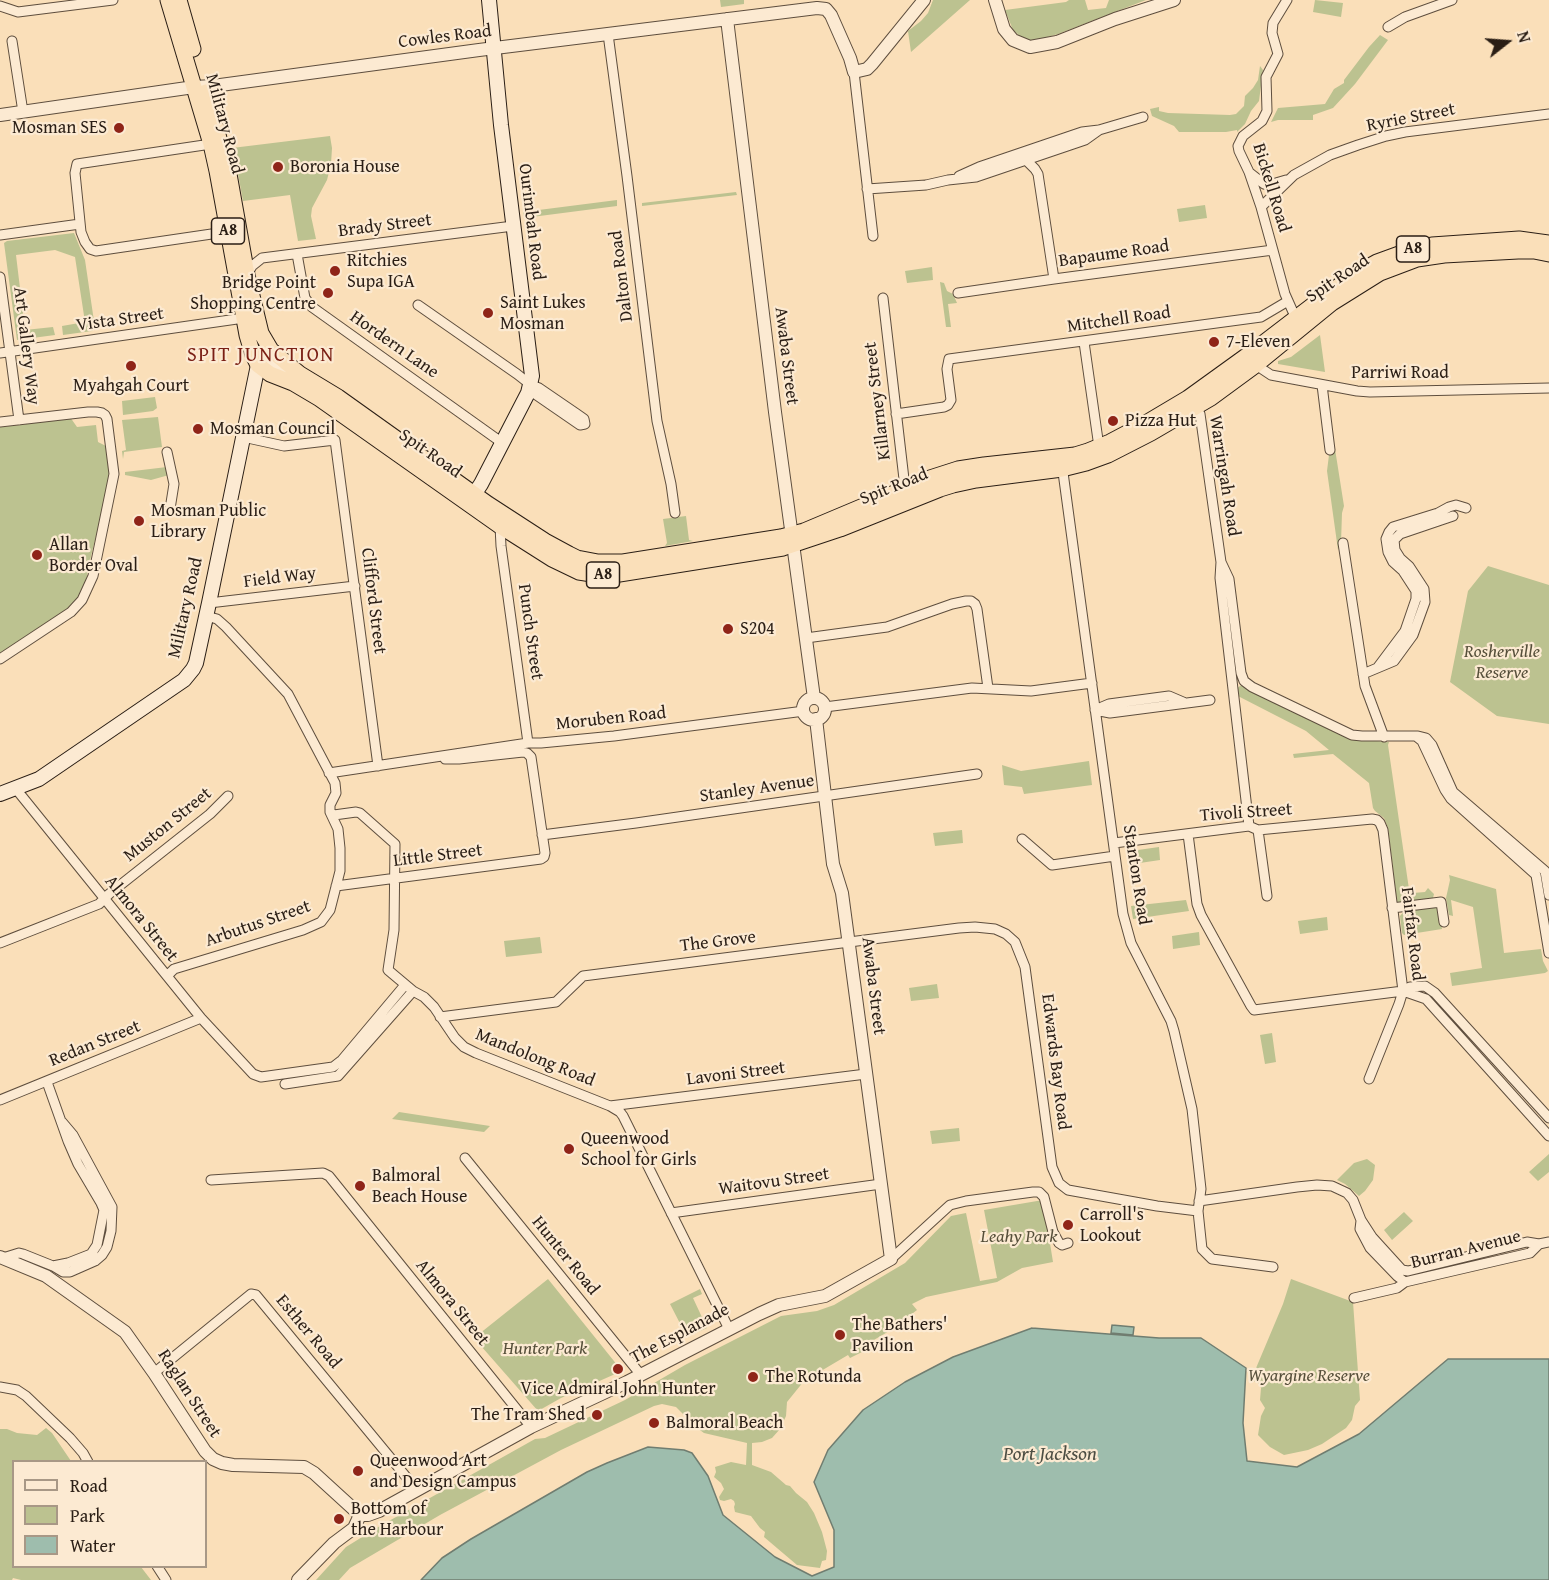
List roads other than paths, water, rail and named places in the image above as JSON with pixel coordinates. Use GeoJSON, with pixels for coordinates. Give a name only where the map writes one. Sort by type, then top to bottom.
{"type":"FeatureCollection","features":[{"type":"Feature","properties":{"kind":"highway","name":"Military Road"},"geometry":{"type":"LineString","coordinates":[[168,0],[229,174],[244,318],[251,350],[258,365]]}},
{"type":"Feature","properties":{"kind":"highway","name":"Military Road"},"geometry":{"type":"LineString","coordinates":[[179,0],[217,171],[234,231],[242,246],[261,333],[271,350]]}},
{"type":"Feature","properties":{"kind":"highway","name":"Spit Road"},"geometry":{"type":"LineString","coordinates":[[1061,463],[1192,403],[1256,365],[1299,323],[1357,273],[1377,262],[1432,245],[1519,239],[1549,243]]}},
{"type":"Feature","properties":{"kind":"highway","name":"Spit Road"},"geometry":{"type":"LineString","coordinates":[[271,350],[300,374],[338,398],[471,500],[500,526],[552,560],[567,567],[579,572],[613,575],[840,529],[909,494],[1061,463],[1086,464],[1159,428],[1299,323],[1372,277],[1417,259],[1444,255],[1518,251],[1549,254]]}},
{"type":"Feature","properties":{"kind":"highway","name":"Spit Road"},"geometry":{"type":"LineString","coordinates":[[258,365],[267,372],[320,399],[471,500],[577,558],[598,562],[623,562],[792,540]]}},
{"type":"Feature","properties":{"kind":"main road","name":"Ourimbah Road"},"geometry":{"type":"LineString","coordinates":[[489,0],[497,94],[532,376],[531,385]]}},
{"type":"Feature","properties":{"kind":"main road","name":"Military Road"},"geometry":{"type":"LineString","coordinates":[[0,794],[39,779],[184,680],[196,663],[258,365],[259,354],[252,323],[253,300]]}},
{"type":"Feature","properties":{"kind":"main road"},"geometry":{"type":"LineString","coordinates":[[258,365],[273,363],[300,374]]}},
{"type":"Feature","properties":{"kind":"main road"},"geometry":{"type":"LineString","coordinates":[[471,500],[482,484],[531,385]]}},
{"type":"Feature","properties":{"kind":"street"},"geometry":{"type":"LineString","coordinates":[[0,6],[18,12],[113,0]]}},
{"type":"Feature","properties":{"kind":"street"},"geometry":{"type":"LineString","coordinates":[[873,236],[854,72],[867,69],[872,64],[924,0]]}},
{"type":"Feature","properties":{"kind":"street"},"geometry":{"type":"LineString","coordinates":[[995,0],[1004,28],[1013,40],[1030,46],[1057,42],[1115,19],[1174,0]]}},
{"type":"Feature","properties":{"kind":"street","name":"Bickell Road"},"geometry":{"type":"LineString","coordinates":[[1287,0],[1273,23],[1272,33],[1278,54],[1266,77],[1267,111],[1262,121],[1240,140],[1239,151],[1261,207],[1288,301],[1299,323]]}},
{"type":"Feature","properties":{"kind":"street"},"geometry":{"type":"LineString","coordinates":[[1388,27],[1405,17],[1452,0]]}},
{"type":"Feature","properties":{"kind":"street","name":"Cowles Road"},"geometry":{"type":"LineString","coordinates":[[0,115],[199,87],[817,8],[826,9],[831,15],[854,72]]}},
{"type":"Feature","properties":{"kind":"street","name":"Awaba Street"},"geometry":{"type":"LineString","coordinates":[[727,19],[775,412],[814,698]]}},
{"type":"Feature","properties":{"kind":"street","name":"Dalton Road"},"geometry":{"type":"LineString","coordinates":[[608,34],[657,421],[675,513]]}},
{"type":"Feature","properties":{"kind":"street"},"geometry":{"type":"LineString","coordinates":[[12,41],[23,112]]}},
{"type":"Feature","properties":{"kind":"street","name":"Ryrie Street"},"geometry":{"type":"LineString","coordinates":[[1261,207],[1288,180],[1308,166],[1330,155],[1386,136],[1549,114]]}},
{"type":"Feature","properties":{"kind":"street"},"geometry":{"type":"LineString","coordinates":[[867,189],[926,186],[1082,132],[1099,130],[1143,117]]}},
{"type":"Feature","properties":{"kind":"street"},"geometry":{"type":"LineString","coordinates":[[948,180],[976,177],[1085,141],[1099,130]]}},
{"type":"Feature","properties":{"kind":"street"},"geometry":{"type":"LineString","coordinates":[[211,144],[77,164],[75,173],[80,224],[85,242],[90,249],[96,251],[234,231]]}},
{"type":"Feature","properties":{"kind":"street"},"geometry":{"type":"LineString","coordinates":[[1026,160],[1038,174],[1054,279]]}},
{"type":"Feature","properties":{"kind":"street"},"geometry":{"type":"LineString","coordinates":[[1249,172],[1264,184],[1269,185],[1288,180]]}},
{"type":"Feature","properties":{"kind":"street"},"geometry":{"type":"LineString","coordinates":[[0,235],[80,224]]}},
{"type":"Feature","properties":{"kind":"street","name":"Brady Street"},"geometry":{"type":"LineString","coordinates":[[262,258],[513,226]]}},
{"type":"Feature","properties":{"kind":"street"},"geometry":{"type":"LineString","coordinates":[[242,246],[248,252],[262,258],[252,266],[247,275]]}},
{"type":"Feature","properties":{"kind":"street","name":"Bapaume Road"},"geometry":{"type":"LineString","coordinates":[[958,293],[1273,250]]}},
{"type":"Feature","properties":{"kind":"street","name":"Hordern Lane"},"geometry":{"type":"LineString","coordinates":[[297,254],[306,298],[312,307],[501,442]]}},
{"type":"Feature","properties":{"kind":"street","name":"Art Gallery Way"},"geometry":{"type":"LineString","coordinates":[[0,277],[5,352],[19,420]]}},
{"type":"Feature","properties":{"kind":"street","name":"Killarney Street"},"geometry":{"type":"LineString","coordinates":[[883,298],[904,479],[909,494]]}},
{"type":"Feature","properties":{"kind":"street","name":"Mitchell Road"},"geometry":{"type":"LineString","coordinates":[[896,414],[948,405],[951,400],[947,369],[949,359],[1261,317],[1288,301]]}},
{"type":"Feature","properties":{"kind":"street"},"geometry":{"type":"LineString","coordinates":[[418,305],[517,374],[531,385],[537,395],[580,425],[585,424],[584,419],[538,387],[531,385]]}},
{"type":"Feature","properties":{"kind":"street","name":"Vista Street"},"geometry":{"type":"LineString","coordinates":[[5,352],[244,318]]}},
{"type":"Feature","properties":{"kind":"street"},"geometry":{"type":"LineString","coordinates":[[1084,342],[1098,447]]}},
{"type":"Feature","properties":{"kind":"street","name":"Parriwi Road"},"geometry":{"type":"LineString","coordinates":[[1256,365],[1271,375],[1370,392],[1549,388]]}},
{"type":"Feature","properties":{"kind":"street"},"geometry":{"type":"LineString","coordinates":[[1322,385],[1330,450]]}},
{"type":"Feature","properties":{"kind":"street","name":"Warringah Road"},"geometry":{"type":"LineString","coordinates":[[1192,403],[1200,417],[1221,562],[1220,578],[1234,697],[1253,828],[1267,896]]}},
{"type":"Feature","properties":{"kind":"street"},"geometry":{"type":"LineString","coordinates":[[0,422],[88,412],[102,413],[107,419],[114,474],[93,576],[87,592],[77,607],[0,659]]}},
{"type":"Feature","properties":{"kind":"street","name":"Clifford Street"},"geometry":{"type":"LineString","coordinates":[[243,437],[285,446],[335,440],[378,766]]}},
{"type":"Feature","properties":{"kind":"street"},"geometry":{"type":"LineString","coordinates":[[167,452],[174,484],[170,509]]}},
{"type":"Feature","properties":{"kind":"street","name":"Stanton Road"},"geometry":{"type":"LineString","coordinates":[[1061,463],[1123,914],[1131,943],[1174,1031],[1192,1109],[1201,1189],[1198,1206],[1202,1249],[1212,1259],[1273,1267]]}},
{"type":"Feature","properties":{"kind":"street"},"geometry":{"type":"LineString","coordinates":[[1378,667],[1405,631],[1416,599],[1416,591],[1388,552],[1386,540],[1389,532],[1393,527],[1438,513],[1449,507],[1456,505],[1466,508]]}},
{"type":"Feature","properties":{"kind":"street"},"geometry":{"type":"LineString","coordinates":[[1363,674],[1394,660],[1413,635],[1425,602],[1424,589],[1395,550],[1394,540],[1400,534],[1453,516]]}},
{"type":"Feature","properties":{"kind":"street","name":"Punch Street"},"geometry":{"type":"LineString","coordinates":[[500,526],[528,743]]}},
{"type":"Feature","properties":{"kind":"street"},"geometry":{"type":"LineString","coordinates":[[1343,543],[1365,686],[1384,736],[1422,737],[1429,741],[1454,792],[1541,866],[1545,871],[1549,895]]}},
{"type":"Feature","properties":{"kind":"street","name":"Warringah Road"},"geometry":{"type":"LineString","coordinates":[[1221,562],[1228,579],[1243,680],[1252,687],[1352,735],[1384,736]]}},
{"type":"Feature","properties":{"kind":"street","name":"Field Way"},"geometry":{"type":"LineString","coordinates":[[208,609],[355,586]]}},
{"type":"Feature","properties":{"kind":"street"},"geometry":{"type":"LineString","coordinates":[[806,638],[887,627],[952,604],[971,602],[977,609],[988,688]]}},
{"type":"Feature","properties":{"kind":"street"},"geometry":{"type":"LineString","coordinates":[[208,609],[288,694],[336,789],[330,812]]}},
{"type":"Feature","properties":{"kind":"street"},"geometry":{"type":"LineString","coordinates":[[825,707],[972,688],[1031,691],[1092,683]]}},
{"type":"Feature","properties":{"kind":"street"},"geometry":{"type":"LineString","coordinates":[[1095,711],[1109,704],[1169,696],[1183,703],[1210,700]]}},
{"type":"Feature","properties":{"kind":"street"},"geometry":{"type":"LineString","coordinates":[[810,698],[814,698],[822,701],[825,707],[824,714],[816,719],[807,717],[804,711],[805,703],[810,698]]}},
{"type":"Feature","properties":{"kind":"street","name":"Moruben Road"},"geometry":{"type":"LineString","coordinates":[[329,773],[528,743],[614,736],[804,711]]}},
{"type":"Feature","properties":{"kind":"street","name":"Awaba Street"},"geometry":{"type":"LineString","coordinates":[[816,719],[833,864],[842,893],[891,1259]]}},
{"type":"Feature","properties":{"kind":"street"},"geometry":{"type":"LineString","coordinates":[[1411,736],[1422,741],[1451,799],[1536,875],[1549,953]]}},
{"type":"Feature","properties":{"kind":"street","name":"Moruben Road"},"geometry":{"type":"LineString","coordinates":[[422,759],[459,759],[527,753],[531,758],[542,835]]}},
{"type":"Feature","properties":{"kind":"street","name":"Stanley Avenue"},"geometry":{"type":"LineString","coordinates":[[542,835],[977,774]]}},
{"type":"Feature","properties":{"kind":"street","name":"Almora Street"},"geometry":{"type":"LineString","coordinates":[[16,789],[166,976],[253,1074],[261,1077],[333,1067],[409,988]]}},
{"type":"Feature","properties":{"kind":"street","name":"Muston Street"},"geometry":{"type":"LineString","coordinates":[[0,943],[95,905],[210,814],[228,796]]}},
{"type":"Feature","properties":{"kind":"street","name":"Mandolong Road"},"geometry":{"type":"LineString","coordinates":[[330,812],[334,815],[360,813],[392,841],[395,849],[394,930],[388,970],[409,988],[424,997],[464,1047],[610,1106],[623,1116],[729,1329]]}},
{"type":"Feature","properties":{"kind":"street","name":"Arbutus Street"},"geometry":{"type":"LineString","coordinates":[[166,976],[174,969],[303,930],[321,922],[330,910],[340,871],[338,830],[330,812]]}},
{"type":"Feature","properties":{"kind":"street","name":"Tivoli Street"},"geometry":{"type":"LineString","coordinates":[[1114,843],[1188,834],[1372,819],[1380,823]]}},
{"type":"Feature","properties":{"kind":"street","name":"Fairfax Road"},"geometry":{"type":"LineString","coordinates":[[1369,1079],[1400,1004],[1402,991],[1383,830],[1380,823]]}},
{"type":"Feature","properties":{"kind":"street"},"geometry":{"type":"LineString","coordinates":[[1188,834],[1197,904],[1201,915],[1254,1010],[1425,986],[1549,1118]]}},
{"type":"Feature","properties":{"kind":"street","name":"Little Street"},"geometry":{"type":"LineString","coordinates":[[336,886],[541,859],[544,857],[542,835]]}},
{"type":"Feature","properties":{"kind":"street"},"geometry":{"type":"LineString","coordinates":[[1022,839],[1052,865],[1115,856]]}},
{"type":"Feature","properties":{"kind":"street"},"geometry":{"type":"LineString","coordinates":[[1392,908],[1441,902],[1444,922]]}},
{"type":"Feature","properties":{"kind":"street","name":"The Grove"},"geometry":{"type":"LineString","coordinates":[[440,1017],[556,1002],[583,976],[975,927],[994,929],[1010,937]]}},
{"type":"Feature","properties":{"kind":"street","name":"Edwards Bay Road"},"geometry":{"type":"LineString","coordinates":[[1010,937],[1018,947],[1027,975],[1052,1167],[1059,1183],[1068,1190]]}},
{"type":"Feature","properties":{"kind":"street"},"geometry":{"type":"LineString","coordinates":[[285,1084],[338,1076],[409,988]]}},
{"type":"Feature","properties":{"kind":"street"},"geometry":{"type":"LineString","coordinates":[[1402,991],[1426,999],[1549,1136]]}},
{"type":"Feature","properties":{"kind":"street","name":"Redan Street"},"geometry":{"type":"LineString","coordinates":[[0,1100],[201,1018]]}},
{"type":"Feature","properties":{"kind":"street","name":"Lavoni Street"},"geometry":{"type":"LineString","coordinates":[[610,1106],[866,1074]]}},
{"type":"Feature","properties":{"kind":"street"},"geometry":{"type":"LineString","coordinates":[[1,1258],[23,1254],[63,1272],[70,1272],[99,1258],[107,1247],[111,1231],[112,1207],[74,1135],[62,1122],[47,1082]]}},
{"type":"Feature","properties":{"kind":"street","name":"Hunter Road"},"geometry":{"type":"LineString","coordinates":[[465,1158],[640,1375]]}},
{"type":"Feature","properties":{"kind":"street","name":"Almora Street"},"geometry":{"type":"LineString","coordinates":[[212,1180],[323,1173],[329,1176],[531,1427]]}},
{"type":"Feature","properties":{"kind":"street","name":"Waitovu Street"},"geometry":{"type":"LineString","coordinates":[[671,1213],[881,1184]]}},
{"type":"Feature","properties":{"kind":"street","name":"Burran Avenue"},"geometry":{"type":"LineString","coordinates":[[1068,1190],[1157,1206],[1198,1206],[1297,1187],[1332,1186],[1347,1193],[1353,1200],[1361,1220],[1379,1245],[1402,1270],[1408,1271],[1527,1242],[1544,1243]]}},
{"type":"Feature","properties":{"kind":"street","name":"The Esplanade"},"geometry":{"type":"LineString","coordinates":[[360,1515],[364,1516],[379,1511],[531,1427],[779,1305],[825,1296],[891,1259],[950,1205],[1039,1192],[1044,1197],[1053,1232],[1059,1243],[1068,1244]]}},
{"type":"Feature","properties":{"kind":"street","name":"Burran Avenue"},"geometry":{"type":"LineString","coordinates":[[1361,1220],[1360,1229],[1370,1248],[1405,1282],[1530,1253],[1544,1243]]}},
{"type":"Feature","properties":{"kind":"street","name":"Raglan Street"},"geometry":{"type":"LineString","coordinates":[[1,1258],[46,1276],[118,1326],[154,1372],[205,1451],[213,1459],[233,1465],[304,1467],[314,1473],[360,1515]]}},
{"type":"Feature","properties":{"kind":"street"},"geometry":{"type":"LineString","coordinates":[[1354,1298],[1397,1288],[1405,1282]]}},
{"type":"Feature","properties":{"kind":"street","name":"Esther Road"},"geometry":{"type":"LineString","coordinates":[[154,1372],[251,1294],[256,1295],[417,1490]]}},
{"type":"Feature","properties":{"kind":"street"},"geometry":{"type":"LineString","coordinates":[[0,1388],[17,1390],[26,1396],[70,1438],[87,1460]]}},
{"type":"Feature","properties":{"kind":"street"},"geometry":{"type":"LineString","coordinates":[[298,1580],[333,1543],[354,1528],[360,1515]]}},
{"type":"Feature","properties":{"kind":"water"},"geometry":{"type":"Polygon","coordinates":[[[1112,1325],[1134,1327],[1133,1335],[1111,1333],[1112,1325]]]}},
{"type":"Feature","properties":{"kind":"water","name":"Port Jackson"},"geometry":{"type":"Polygon","coordinates":[[[1032,1328],[1159,1338],[1201,1338],[1246,1368],[1243,1423],[1247,1461],[1297,1467],[1359,1434],[1448,1359],[1549,1359],[1549,1580],[421,1580],[442,1558],[471,1539],[587,1472],[648,1447],[684,1450],[692,1453],[708,1476],[723,1515],[775,1557],[812,1576],[834,1567],[834,1530],[814,1482],[828,1450],[863,1410],[905,1382],[953,1357],[1032,1328]]]}},
{"type":"Feature","properties":{"kind":"place","name":"Mosman SES"},"geometry":{"type":"Point","coordinates":[119,128]}},
{"type":"Feature","properties":{"kind":"place","name":"Boronia House"},"geometry":{"type":"Point","coordinates":[278,167]}},
{"type":"Feature","properties":{"kind":"place","name":"Ritchies Supa IGA"},"geometry":{"type":"Point","coordinates":[335,271]}},
{"type":"Feature","properties":{"kind":"place","name":"Bridge Point Shopping Centre"},"geometry":{"type":"Point","coordinates":[328,293]}},
{"type":"Feature","properties":{"kind":"place","name":"Saint Lukes Mosman"},"geometry":{"type":"Point","coordinates":[488,313]}},
{"type":"Feature","properties":{"kind":"place","name":"7-Eleven"},"geometry":{"type":"Point","coordinates":[1214,342]}},
{"type":"Feature","properties":{"kind":"place","name":"Myahgah Court"},"geometry":{"type":"Point","coordinates":[131,366]}},
{"type":"Feature","properties":{"kind":"place","name":"Pizza Hut"},"geometry":{"type":"Point","coordinates":[1113,421]}},
{"type":"Feature","properties":{"kind":"place","name":"Mosman Council"},"geometry":{"type":"Point","coordinates":[198,429]}},
{"type":"Feature","properties":{"kind":"place","name":"Mosman Public Library"},"geometry":{"type":"Point","coordinates":[139,521]}},
{"type":"Feature","properties":{"kind":"place","name":"Allan Border Oval"},"geometry":{"type":"Point","coordinates":[37,555]}},
{"type":"Feature","properties":{"kind":"place","name":"S204"},"geometry":{"type":"Point","coordinates":[728,629]}},
{"type":"Feature","properties":{"kind":"place","name":"Queenwood School for Girls"},"geometry":{"type":"Point","coordinates":[569,1149]}},
{"type":"Feature","properties":{"kind":"place","name":"Balmoral Beach House"},"geometry":{"type":"Point","coordinates":[360,1186]}},
{"type":"Feature","properties":{"kind":"place","name":"Carroll's Lookout"},"geometry":{"type":"Point","coordinates":[1068,1225]}},
{"type":"Feature","properties":{"kind":"place","name":"The Bathers' Pavilion"},"geometry":{"type":"Point","coordinates":[840,1335]}},
{"type":"Feature","properties":{"kind":"place","name":"Vice Admiral John Hunter"},"geometry":{"type":"Point","coordinates":[618,1369]}},
{"type":"Feature","properties":{"kind":"place","name":"The Rotunda"},"geometry":{"type":"Point","coordinates":[753,1377]}},
{"type":"Feature","properties":{"kind":"place","name":"The Tram Shed"},"geometry":{"type":"Point","coordinates":[597,1415]}},
{"type":"Feature","properties":{"kind":"place","name":"Balmoral Beach"},"geometry":{"type":"Point","coordinates":[654,1423]}},
{"type":"Feature","properties":{"kind":"place","name":"Queenwood Art and Design Campus"},"geometry":{"type":"Point","coordinates":[358,1471]}},
{"type":"Feature","properties":{"kind":"place","name":"Bottom of the Harbour"},"geometry":{"type":"Point","coordinates":[339,1519]}},
{"type":"Feature","properties":{"kind":"district","name":"SPIT JUNCTION"},"geometry":{"type":"Point","coordinates":[261,356]}},
{"type":"Feature","properties":{"kind":"park label","name":"Rosherville Reserve"},"geometry":{"type":"Point","coordinates":[1502,662]}},
{"type":"Feature","properties":{"kind":"park label","name":"Leahy Park"},"geometry":{"type":"Point","coordinates":[1019,1237]}},
{"type":"Feature","properties":{"kind":"park label","name":"Hunter Park"},"geometry":{"type":"Point","coordinates":[545,1349]}},
{"type":"Feature","properties":{"kind":"park label","name":"Wyargine Reserve"},"geometry":{"type":"Point","coordinates":[1309,1376]}}]}
